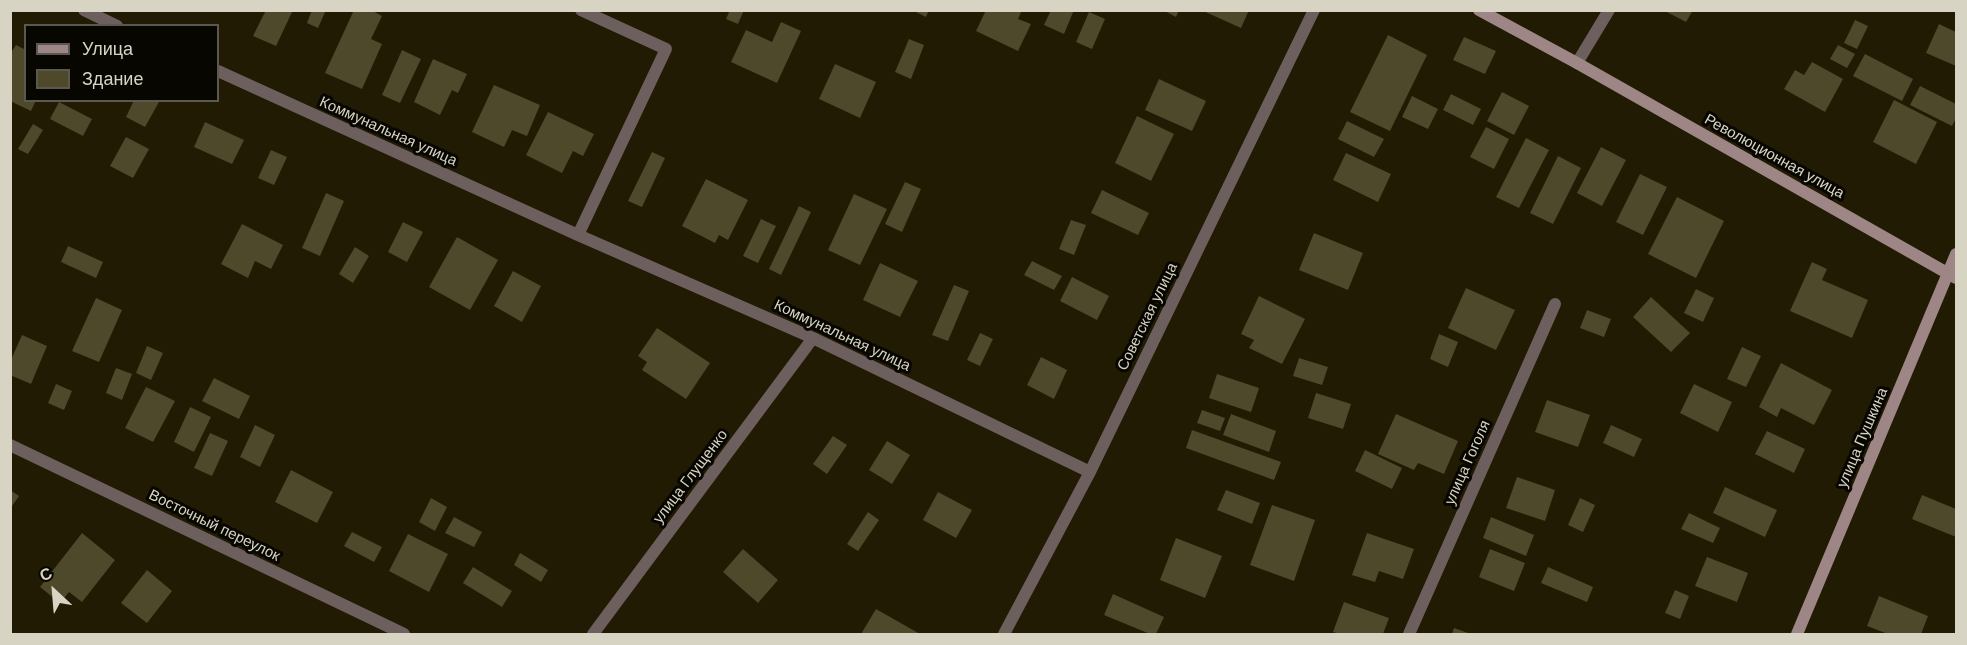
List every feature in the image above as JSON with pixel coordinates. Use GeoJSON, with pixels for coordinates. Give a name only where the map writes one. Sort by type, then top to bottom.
{"type":"FeatureCollection","features":[{"type":"Feature","properties":{"kind":"street"},"geometry":{"type":"LineString","coordinates":[[84,10],[113,24]]}},
{"type":"Feature","properties":{"kind":"street"},"geometry":{"type":"LineString","coordinates":[[578,235],[666,49],[581,10]]}},
{"type":"Feature","properties":{"kind":"street","name":"Советская улица"},"geometry":{"type":"LineString","coordinates":[[1004,634],[1089,472],[1314,10]]}},
{"type":"Feature","properties":{"kind":"street","name":"Революционная улица"},"geometry":{"type":"LineString","coordinates":[[1479,10],[1952,275]]}},
{"type":"Feature","properties":{"kind":"street"},"geometry":{"type":"LineString","coordinates":[[1577,63],[1609,10]]}},
{"type":"Feature","properties":{"kind":"street","name":"Коммунальная улица"},"geometry":{"type":"LineString","coordinates":[[219,71],[578,235],[813,338],[1089,472]]}},
{"type":"Feature","properties":{"kind":"street","name":"улица Пушкина"},"geometry":{"type":"LineString","coordinates":[[1797,634],[1952,275],[1956,254]]}},
{"type":"Feature","properties":{"kind":"street","name":"улица Гоголя"},"geometry":{"type":"LineString","coordinates":[[1408,634],[1555,304]]}},
{"type":"Feature","properties":{"kind":"street","name":"улица Глущенко"},"geometry":{"type":"LineString","coordinates":[[592,634],[813,338]]}},
{"type":"Feature","properties":{"kind":"street","name":"Восточный переулок"},"geometry":{"type":"LineString","coordinates":[[10,445],[404,634]]}},
{"type":"Feature","properties":{"kind":"building"},"geometry":{"type":"Polygon","coordinates":[[[266,10],[293,10],[276,46],[253,36],[266,10]]]}},
{"type":"Feature","properties":{"kind":"building"},"geometry":{"type":"Polygon","coordinates":[[[312,10],[326,10],[318,28],[307,23],[312,10]]]}},
{"type":"Feature","properties":{"kind":"building"},"geometry":{"type":"Polygon","coordinates":[[[354,10],[371,10],[382,16],[371,39],[382,44],[362,89],[325,73],[354,10]]]}},
{"type":"Feature","properties":{"kind":"building"},"geometry":{"type":"Polygon","coordinates":[[[730,10],[744,10],[738,24],[726,19],[730,10]]]}},
{"type":"Feature","properties":{"kind":"building"},"geometry":{"type":"Polygon","coordinates":[[[912,10],[929,10],[926,17],[912,10]]]}},
{"type":"Feature","properties":{"kind":"building"},"geometry":{"type":"Polygon","coordinates":[[[986,10],[1022,10],[1018,19],[1031,24],[1018,51],[976,31],[986,10]]]}},
{"type":"Feature","properties":{"kind":"building"},"geometry":{"type":"Polygon","coordinates":[[[1051,10],[1074,10],[1064,34],[1044,25],[1051,10]]]}},
{"type":"Feature","properties":{"kind":"building"},"geometry":{"type":"Polygon","coordinates":[[[1163,10],[1179,10],[1176,17],[1163,10]]]}},
{"type":"Feature","properties":{"kind":"building"},"geometry":{"type":"Polygon","coordinates":[[[1201,10],[1249,10],[1241,28],[1201,10]]]}},
{"type":"Feature","properties":{"kind":"building"},"geometry":{"type":"Polygon","coordinates":[[[1663,10],[1693,10],[1686,22],[1663,10]]]}},
{"type":"Feature","properties":{"kind":"building"},"geometry":{"type":"Polygon","coordinates":[[[1089,12],[1105,19],[1092,49],[1076,42],[1089,12]]]}},
{"type":"Feature","properties":{"kind":"building"},"geometry":{"type":"Polygon","coordinates":[[[1855,20],[1868,26],[1857,49],[1844,43],[1855,20]]]}},
{"type":"Feature","properties":{"kind":"building"},"geometry":{"type":"Polygon","coordinates":[[[781,22],[801,31],[777,83],[731,62],[746,30],[772,42],[781,22]]]}},
{"type":"Feature","properties":{"kind":"building"},"geometry":{"type":"Polygon","coordinates":[[[1939,24],[1956,32],[1956,66],[1926,53],[1939,24]]]}},
{"type":"Feature","properties":{"kind":"building"},"geometry":{"type":"Polygon","coordinates":[[[1388,35],[1427,55],[1390,131],[1350,112],[1388,35]]]}},
{"type":"Feature","properties":{"kind":"building"},"geometry":{"type":"Polygon","coordinates":[[[1464,37],[1496,51],[1485,74],[1453,60],[1464,37]]]}},
{"type":"Feature","properties":{"kind":"building"},"geometry":{"type":"Polygon","coordinates":[[[909,39],[924,45],[911,79],[895,72],[909,39]]]}},
{"type":"Feature","properties":{"kind":"building"},"geometry":{"type":"Polygon","coordinates":[[[16,45],[24,49],[24,102],[35,102],[31,111],[10,101],[10,54],[16,45]]]}},
{"type":"Feature","properties":{"kind":"building"},"geometry":{"type":"Polygon","coordinates":[[[1838,45],[1855,54],[1847,68],[1830,59],[1838,45]]]}},
{"type":"Feature","properties":{"kind":"building"},"geometry":{"type":"Polygon","coordinates":[[[402,50],[421,59],[400,103],[382,95],[402,50]]]}},
{"type":"Feature","properties":{"kind":"building"},"geometry":{"type":"Polygon","coordinates":[[[1865,54],[1913,79],[1902,101],[1853,76],[1865,54]]]}},
{"type":"Feature","properties":{"kind":"building"},"geometry":{"type":"Polygon","coordinates":[[[433,59],[467,74],[458,93],[452,90],[440,115],[414,102],[433,59]]]}},
{"type":"Feature","properties":{"kind":"building"},"geometry":{"type":"Polygon","coordinates":[[[1812,62],[1843,79],[1825,112],[1784,89],[1795,70],[1804,75],[1812,62]]]}},
{"type":"Feature","properties":{"kind":"building"},"geometry":{"type":"Polygon","coordinates":[[[835,64],[876,82],[860,118],[819,99],[835,64]]]}},
{"type":"Feature","properties":{"kind":"building"},"geometry":{"type":"Polygon","coordinates":[[[1159,79],[1206,101],[1192,131],[1145,110],[1159,79]]]}},
{"type":"Feature","properties":{"kind":"building"},"geometry":{"type":"Polygon","coordinates":[[[494,85],[540,105],[527,136],[512,130],[504,147],[472,132],[494,85]]]}},
{"type":"Feature","properties":{"kind":"building"},"geometry":{"type":"Polygon","coordinates":[[[1920,86],[1956,104],[1956,118],[1952,126],[1910,105],[1920,86]]]}},
{"type":"Feature","properties":{"kind":"building"},"geometry":{"type":"Polygon","coordinates":[[[1502,92],[1529,106],[1514,135],[1487,121],[1502,92]]]}},
{"type":"Feature","properties":{"kind":"building"},"geometry":{"type":"Polygon","coordinates":[[[1451,94],[1481,109],[1473,125],[1443,110],[1451,94]]]}},
{"type":"Feature","properties":{"kind":"building"},"geometry":{"type":"Polygon","coordinates":[[[1412,96],[1438,109],[1428,129],[1402,117],[1412,96]]]}},
{"type":"Feature","properties":{"kind":"building"},"geometry":{"type":"Polygon","coordinates":[[[1894,100],[1937,122],[1916,164],[1873,142],[1894,100]]]}},
{"type":"Feature","properties":{"kind":"building"},"geometry":{"type":"Polygon","coordinates":[[[59,102],[92,119],[83,136],[50,119],[59,102]]]}},
{"type":"Feature","properties":{"kind":"building"},"geometry":{"type":"Polygon","coordinates":[[[133,102],[159,102],[145,127],[126,117],[133,102]]]}},
{"type":"Feature","properties":{"kind":"building"},"geometry":{"type":"Polygon","coordinates":[[[548,112],[594,134],[583,156],[573,151],[562,173],[526,155],[548,112]]]}},
{"type":"Feature","properties":{"kind":"building"},"geometry":{"type":"Polygon","coordinates":[[[1137,116],[1174,134],[1151,181],[1115,163],[1137,116]]]}},
{"type":"Feature","properties":{"kind":"building"},"geometry":{"type":"Polygon","coordinates":[[[1347,121],[1384,139],[1374,157],[1338,139],[1347,121]]]}},
{"type":"Feature","properties":{"kind":"building"},"geometry":{"type":"Polygon","coordinates":[[[205,122],[244,140],[232,164],[194,147],[205,122]]]}},
{"type":"Feature","properties":{"kind":"building"},"geometry":{"type":"Polygon","coordinates":[[[33,124],[43,130],[28,154],[18,149],[33,124]]]}},
{"type":"Feature","properties":{"kind":"building"},"geometry":{"type":"Polygon","coordinates":[[[1486,127],[1509,139],[1494,169],[1470,157],[1486,127]]]}},
{"type":"Feature","properties":{"kind":"building"},"geometry":{"type":"Polygon","coordinates":[[[126,137],[149,149],[133,178],[110,166],[126,137]]]}},
{"type":"Feature","properties":{"kind":"building"},"geometry":{"type":"Polygon","coordinates":[[[1526,138],[1549,150],[1519,208],[1496,197],[1526,138]]]}},
{"type":"Feature","properties":{"kind":"building"},"geometry":{"type":"Polygon","coordinates":[[[1601,147],[1626,160],[1602,206],[1577,193],[1601,147]]]}},
{"type":"Feature","properties":{"kind":"building"},"geometry":{"type":"Polygon","coordinates":[[[271,150],[287,157],[274,185],[258,178],[271,150]]]}},
{"type":"Feature","properties":{"kind":"building"},"geometry":{"type":"Polygon","coordinates":[[[652,152],[665,158],[642,207],[628,201],[652,152]]]}},
{"type":"Feature","properties":{"kind":"building"},"geometry":{"type":"Polygon","coordinates":[[[1346,153],[1391,174],[1378,202],[1333,180],[1346,153]]]}},
{"type":"Feature","properties":{"kind":"building"},"geometry":{"type":"Polygon","coordinates":[[[1558,156],[1581,168],[1553,224],[1530,213],[1558,156]]]}},
{"type":"Feature","properties":{"kind":"building"},"geometry":{"type":"Polygon","coordinates":[[[1640,174],[1667,187],[1643,235],[1616,222],[1640,174]]]}},
{"type":"Feature","properties":{"kind":"building"},"geometry":{"type":"Polygon","coordinates":[[[706,179],[748,200],[728,240],[719,235],[715,243],[682,226],[706,179]]]}},
{"type":"Feature","properties":{"kind":"building"},"geometry":{"type":"Polygon","coordinates":[[[905,182],[921,189],[902,232],[885,224],[905,182]]]}},
{"type":"Feature","properties":{"kind":"building"},"geometry":{"type":"Polygon","coordinates":[[[1102,190],[1149,213],[1138,235],[1091,213],[1102,190]]]}},
{"type":"Feature","properties":{"kind":"building"},"geometry":{"type":"Polygon","coordinates":[[[326,193],[344,201],[320,256],[302,248],[326,193]]]}},
{"type":"Feature","properties":{"kind":"building"},"geometry":{"type":"Polygon","coordinates":[[[854,194],[887,209],[860,265],[828,250],[854,194]]]}},
{"type":"Feature","properties":{"kind":"building"},"geometry":{"type":"Polygon","coordinates":[[[1677,197],[1724,221],[1696,278],[1648,254],[1677,197]]]}},
{"type":"Feature","properties":{"kind":"building"},"geometry":{"type":"Polygon","coordinates":[[[799,206],[811,212],[781,275],[769,269],[799,206]]]}},
{"type":"Feature","properties":{"kind":"building"},"geometry":{"type":"Polygon","coordinates":[[[761,219],[776,226],[758,263],[743,256],[761,219]]]}},
{"type":"Feature","properties":{"kind":"building"},"geometry":{"type":"Polygon","coordinates":[[[1071,220],[1086,225],[1074,255],[1059,249],[1071,220]]]}},
{"type":"Feature","properties":{"kind":"building"},"geometry":{"type":"Polygon","coordinates":[[[403,222],[423,232],[407,262],[388,252],[403,222]]]}},
{"type":"Feature","properties":{"kind":"building"},"geometry":{"type":"Polygon","coordinates":[[[242,224],[283,245],[271,269],[255,261],[248,278],[221,264],[242,224]]]}},
{"type":"Feature","properties":{"kind":"building"},"geometry":{"type":"Polygon","coordinates":[[[1314,233],[1363,253],[1348,290],[1299,270],[1314,233]]]}},
{"type":"Feature","properties":{"kind":"building"},"geometry":{"type":"Polygon","coordinates":[[[457,237],[498,260],[470,310],[429,287],[457,237]]]}},
{"type":"Feature","properties":{"kind":"building"},"geometry":{"type":"Polygon","coordinates":[[[68,246],[103,262],[96,278],[61,262],[68,246]]]}},
{"type":"Feature","properties":{"kind":"building"},"geometry":{"type":"Polygon","coordinates":[[[355,247],[369,256],[353,283],[339,274],[355,247]]]}},
{"type":"Feature","properties":{"kind":"building"},"geometry":{"type":"Polygon","coordinates":[[[1032,261],[1062,276],[1054,290],[1024,275],[1032,261]]]}},
{"type":"Feature","properties":{"kind":"building"},"geometry":{"type":"Polygon","coordinates":[[[1812,262],[1827,269],[1822,280],[1868,300],[1852,338],[1790,311],[1812,262]]]}},
{"type":"Feature","properties":{"kind":"building"},"geometry":{"type":"Polygon","coordinates":[[[880,263],[918,281],[900,317],[863,300],[880,263]]]}},
{"type":"Feature","properties":{"kind":"building"},"geometry":{"type":"Polygon","coordinates":[[[513,271],[541,286],[522,322],[494,306],[513,271]]]}},
{"type":"Feature","properties":{"kind":"building"},"geometry":{"type":"Polygon","coordinates":[[[1072,277],[1109,296],[1097,320],[1060,301],[1072,277]]]}},
{"type":"Feature","properties":{"kind":"building"},"geometry":{"type":"Polygon","coordinates":[[[954,285],[969,291],[948,341],[932,335],[954,285]]]}},
{"type":"Feature","properties":{"kind":"building"},"geometry":{"type":"Polygon","coordinates":[[[1466,288],[1515,310],[1496,350],[1448,328],[1466,288]]]}},
{"type":"Feature","properties":{"kind":"building"},"geometry":{"type":"Polygon","coordinates":[[[1696,289],[1714,298],[1703,322],[1684,313],[1696,289]]]}},
{"type":"Feature","properties":{"kind":"building"},"geometry":{"type":"Polygon","coordinates":[[[1259,296],[1305,319],[1282,364],[1249,348],[1254,340],[1241,334],[1259,296]]]}},
{"type":"Feature","properties":{"kind":"building"},"geometry":{"type":"Polygon","coordinates":[[[1651,297],[1690,333],[1671,352],[1633,317],[1651,297]]]}},
{"type":"Feature","properties":{"kind":"building"},"geometry":{"type":"Polygon","coordinates":[[[96,298],[122,310],[99,362],[72,351],[96,298]]]}},
{"type":"Feature","properties":{"kind":"building"},"geometry":{"type":"Polygon","coordinates":[[[1587,310],[1611,319],[1604,337],[1580,328],[1587,310]]]}},
{"type":"Feature","properties":{"kind":"building"},"geometry":{"type":"Polygon","coordinates":[[[657,328],[710,363],[686,399],[642,370],[647,362],[638,356],[657,328]]]}},
{"type":"Feature","properties":{"kind":"building"},"geometry":{"type":"Polygon","coordinates":[[[980,333],[993,339],[980,366],[967,360],[980,333]]]}},
{"type":"Feature","properties":{"kind":"building"},"geometry":{"type":"Polygon","coordinates":[[[1439,334],[1458,342],[1448,367],[1430,359],[1439,334]]]}},
{"type":"Feature","properties":{"kind":"building"},"geometry":{"type":"Polygon","coordinates":[[[22,335],[47,346],[31,384],[10,375],[10,362],[22,335]]]}},
{"type":"Feature","properties":{"kind":"building"},"geometry":{"type":"Polygon","coordinates":[[[147,346],[163,353],[151,380],[136,373],[147,346]]]}},
{"type":"Feature","properties":{"kind":"building"},"geometry":{"type":"Polygon","coordinates":[[[1742,347],[1761,356],[1746,387],[1727,379],[1742,347]]]}},
{"type":"Feature","properties":{"kind":"building"},"geometry":{"type":"Polygon","coordinates":[[[1041,357],[1067,370],[1054,399],[1027,385],[1041,357]]]}},
{"type":"Feature","properties":{"kind":"building"},"geometry":{"type":"Polygon","coordinates":[[[1299,358],[1328,367],[1322,385],[1293,376],[1299,358]]]}},
{"type":"Feature","properties":{"kind":"building"},"geometry":{"type":"Polygon","coordinates":[[[1781,363],[1832,390],[1814,425],[1781,408],[1777,417],[1759,407],[1781,363]]]}},
{"type":"Feature","properties":{"kind":"building"},"geometry":{"type":"Polygon","coordinates":[[[116,368],[132,374],[122,400],[106,393],[116,368]]]}},
{"type":"Feature","properties":{"kind":"building"},"geometry":{"type":"Polygon","coordinates":[[[1217,374],[1259,388],[1251,412],[1209,398],[1217,374]]]}},
{"type":"Feature","properties":{"kind":"building"},"geometry":{"type":"Polygon","coordinates":[[[214,378],[250,396],[239,419],[202,401],[214,378]]]}},
{"type":"Feature","properties":{"kind":"building"},"geometry":{"type":"Polygon","coordinates":[[[56,384],[72,391],[64,410],[48,403],[56,384]]]}},
{"type":"Feature","properties":{"kind":"building"},"geometry":{"type":"Polygon","coordinates":[[[1694,384],[1732,402],[1718,432],[1680,413],[1694,384]]]}},
{"type":"Feature","properties":{"kind":"building"},"geometry":{"type":"Polygon","coordinates":[[[146,387],[175,401],[153,442],[125,428],[146,387]]]}},
{"type":"Feature","properties":{"kind":"building"},"geometry":{"type":"Polygon","coordinates":[[[1316,393],[1351,404],[1343,429],[1308,418],[1316,393]]]}},
{"type":"Feature","properties":{"kind":"building"},"geometry":{"type":"Polygon","coordinates":[[[1547,400],[1590,415],[1578,447],[1535,432],[1547,400]]]}},
{"type":"Feature","properties":{"kind":"building"},"geometry":{"type":"Polygon","coordinates":[[[190,407],[211,417],[194,452],[174,442],[190,407]]]}},
{"type":"Feature","properties":{"kind":"building"},"geometry":{"type":"Polygon","coordinates":[[[1202,410],[1225,418],[1220,431],[1197,423],[1202,410]]]}},
{"type":"Feature","properties":{"kind":"building"},"geometry":{"type":"Polygon","coordinates":[[[1231,414],[1276,431],[1269,452],[1223,435],[1231,414]]]}},
{"type":"Feature","properties":{"kind":"building"},"geometry":{"type":"Polygon","coordinates":[[[1396,414],[1458,441],[1444,474],[1418,463],[1414,470],[1378,454],[1396,414]]]}},
{"type":"Feature","properties":{"kind":"building"},"geometry":{"type":"Polygon","coordinates":[[[255,425],[275,435],[260,467],[240,457],[255,425]]]}},
{"type":"Feature","properties":{"kind":"building"},"geometry":{"type":"Polygon","coordinates":[[[1611,425],[1642,439],[1634,457],[1603,443],[1611,425]]]}},
{"type":"Feature","properties":{"kind":"building"},"geometry":{"type":"Polygon","coordinates":[[[1192,430],[1281,462],[1274,480],[1186,448],[1192,430]]]}},
{"type":"Feature","properties":{"kind":"building"},"geometry":{"type":"Polygon","coordinates":[[[1767,431],[1805,449],[1794,473],[1755,454],[1767,431]]]}},
{"type":"Feature","properties":{"kind":"building"},"geometry":{"type":"Polygon","coordinates":[[[210,433],[228,441],[212,476],[194,468],[210,433]]]}},
{"type":"Feature","properties":{"kind":"building"},"geometry":{"type":"Polygon","coordinates":[[[833,436],[847,445],[827,474],[813,464],[833,436]]]}},
{"type":"Feature","properties":{"kind":"building"},"geometry":{"type":"Polygon","coordinates":[[[887,441],[910,455],[892,484],[869,470],[887,441]]]}},
{"type":"Feature","properties":{"kind":"building"},"geometry":{"type":"Polygon","coordinates":[[[1365,450],[1402,468],[1392,489],[1355,471],[1365,450]]]}},
{"type":"Feature","properties":{"kind":"building"},"geometry":{"type":"Polygon","coordinates":[[[291,470],[333,492],[317,523],[275,502],[291,470]]]}},
{"type":"Feature","properties":{"kind":"building"},"geometry":{"type":"Polygon","coordinates":[[[1517,477],[1555,490],[1545,521],[1506,508],[1517,477]]]}},
{"type":"Feature","properties":{"kind":"building"},"geometry":{"type":"Polygon","coordinates":[[[1725,487],[1777,510],[1765,537],[1713,513],[1725,487]]]}},
{"type":"Feature","properties":{"kind":"building"},"geometry":{"type":"Polygon","coordinates":[[[10,490],[19,496],[10,509],[10,490]]]}},
{"type":"Feature","properties":{"kind":"building"},"geometry":{"type":"Polygon","coordinates":[[[1226,490],[1260,503],[1252,524],[1217,510],[1226,490]]]}},
{"type":"Feature","properties":{"kind":"building"},"geometry":{"type":"Polygon","coordinates":[[[938,492],[972,510],[956,538],[923,520],[938,492]]]}},
{"type":"Feature","properties":{"kind":"building"},"geometry":{"type":"Polygon","coordinates":[[[1922,495],[1956,509],[1956,537],[1912,519],[1922,495]]]}},
{"type":"Feature","properties":{"kind":"building"},"geometry":{"type":"Polygon","coordinates":[[[431,498],[447,507],[435,531],[419,522],[431,498]]]}},
{"type":"Feature","properties":{"kind":"building"},"geometry":{"type":"Polygon","coordinates":[[[1580,498],[1595,505],[1583,532],[1568,525],[1580,498]]]}},
{"type":"Feature","properties":{"kind":"building"},"geometry":{"type":"Polygon","coordinates":[[[1272,505],[1315,520],[1294,581],[1250,565],[1272,505]]]}},
{"type":"Feature","properties":{"kind":"building"},"geometry":{"type":"Polygon","coordinates":[[[868,512],[879,520],[858,551],[847,544],[868,512]]]}},
{"type":"Feature","properties":{"kind":"building"},"geometry":{"type":"Polygon","coordinates":[[[1689,513],[1720,528],[1713,543],[1681,529],[1689,513]]]}},
{"type":"Feature","properties":{"kind":"building"},"geometry":{"type":"Polygon","coordinates":[[[454,517],[482,532],[474,547],[445,533],[454,517]]]}},
{"type":"Feature","properties":{"kind":"building"},"geometry":{"type":"Polygon","coordinates":[[[1491,517],[1534,535],[1526,556],[1483,538],[1491,517]]]}},
{"type":"Feature","properties":{"kind":"building"},"geometry":{"type":"Polygon","coordinates":[[[352,532],[382,547],[374,562],[344,546],[352,532]]]}},
{"type":"Feature","properties":{"kind":"building"},"geometry":{"type":"Polygon","coordinates":[[[82,533],[115,560],[82,602],[69,592],[60,603],[40,587],[82,533]]]}},
{"type":"Feature","properties":{"kind":"building"},"geometry":{"type":"Polygon","coordinates":[[[1367,533],[1414,549],[1403,579],[1379,571],[1375,582],[1352,575],[1367,533]]]}},
{"type":"Feature","properties":{"kind":"building"},"geometry":{"type":"Polygon","coordinates":[[[408,534],[448,554],[429,592],[389,571],[408,534]]]}},
{"type":"Feature","properties":{"kind":"building"},"geometry":{"type":"Polygon","coordinates":[[[1176,538],[1222,556],[1205,598],[1160,580],[1176,538]]]}},
{"type":"Feature","properties":{"kind":"building"},"geometry":{"type":"Polygon","coordinates":[[[743,549],[778,580],[758,603],[723,572],[743,549]]]}},
{"type":"Feature","properties":{"kind":"building"},"geometry":{"type":"Polygon","coordinates":[[[1490,549],[1525,563],[1514,591],[1479,577],[1490,549]]]}},
{"type":"Feature","properties":{"kind":"building"},"geometry":{"type":"Polygon","coordinates":[[[520,553],[548,570],[541,582],[514,565],[520,553]]]}},
{"type":"Feature","properties":{"kind":"building"},"geometry":{"type":"Polygon","coordinates":[[[1707,557],[1748,573],[1737,602],[1695,586],[1707,557]]]}},
{"type":"Feature","properties":{"kind":"building"},"geometry":{"type":"Polygon","coordinates":[[[473,567],[512,591],[502,607],[463,583],[473,567]]]}},
{"type":"Feature","properties":{"kind":"building"},"geometry":{"type":"Polygon","coordinates":[[[1548,567],[1593,587],[1587,602],[1541,583],[1548,567]]]}},
{"type":"Feature","properties":{"kind":"building"},"geometry":{"type":"Polygon","coordinates":[[[147,570],[172,591],[147,623],[121,603],[147,570]]]}},
{"type":"Feature","properties":{"kind":"building"},"geometry":{"type":"Polygon","coordinates":[[[1675,590],[1689,596],[1680,619],[1665,613],[1675,590]]]}},
{"type":"Feature","properties":{"kind":"building"},"geometry":{"type":"Polygon","coordinates":[[[1113,594],[1164,617],[1156,634],[1150,634],[1104,615],[1113,594]]]}},
{"type":"Feature","properties":{"kind":"building"},"geometry":{"type":"Polygon","coordinates":[[[1879,596],[1928,616],[1921,634],[1888,634],[1867,626],[1879,596]]]}},
{"type":"Feature","properties":{"kind":"building"},"geometry":{"type":"Polygon","coordinates":[[[1344,602],[1389,618],[1383,634],[1333,632],[1344,602]]]}},
{"type":"Feature","properties":{"kind":"building"},"geometry":{"type":"Polygon","coordinates":[[[876,609],[920,634],[861,634],[876,609]]]}},
{"type":"Feature","properties":{"kind":"building"},"geometry":{"type":"Polygon","coordinates":[[[1454,628],[1471,634],[1452,634],[1454,628]]]}}]}
